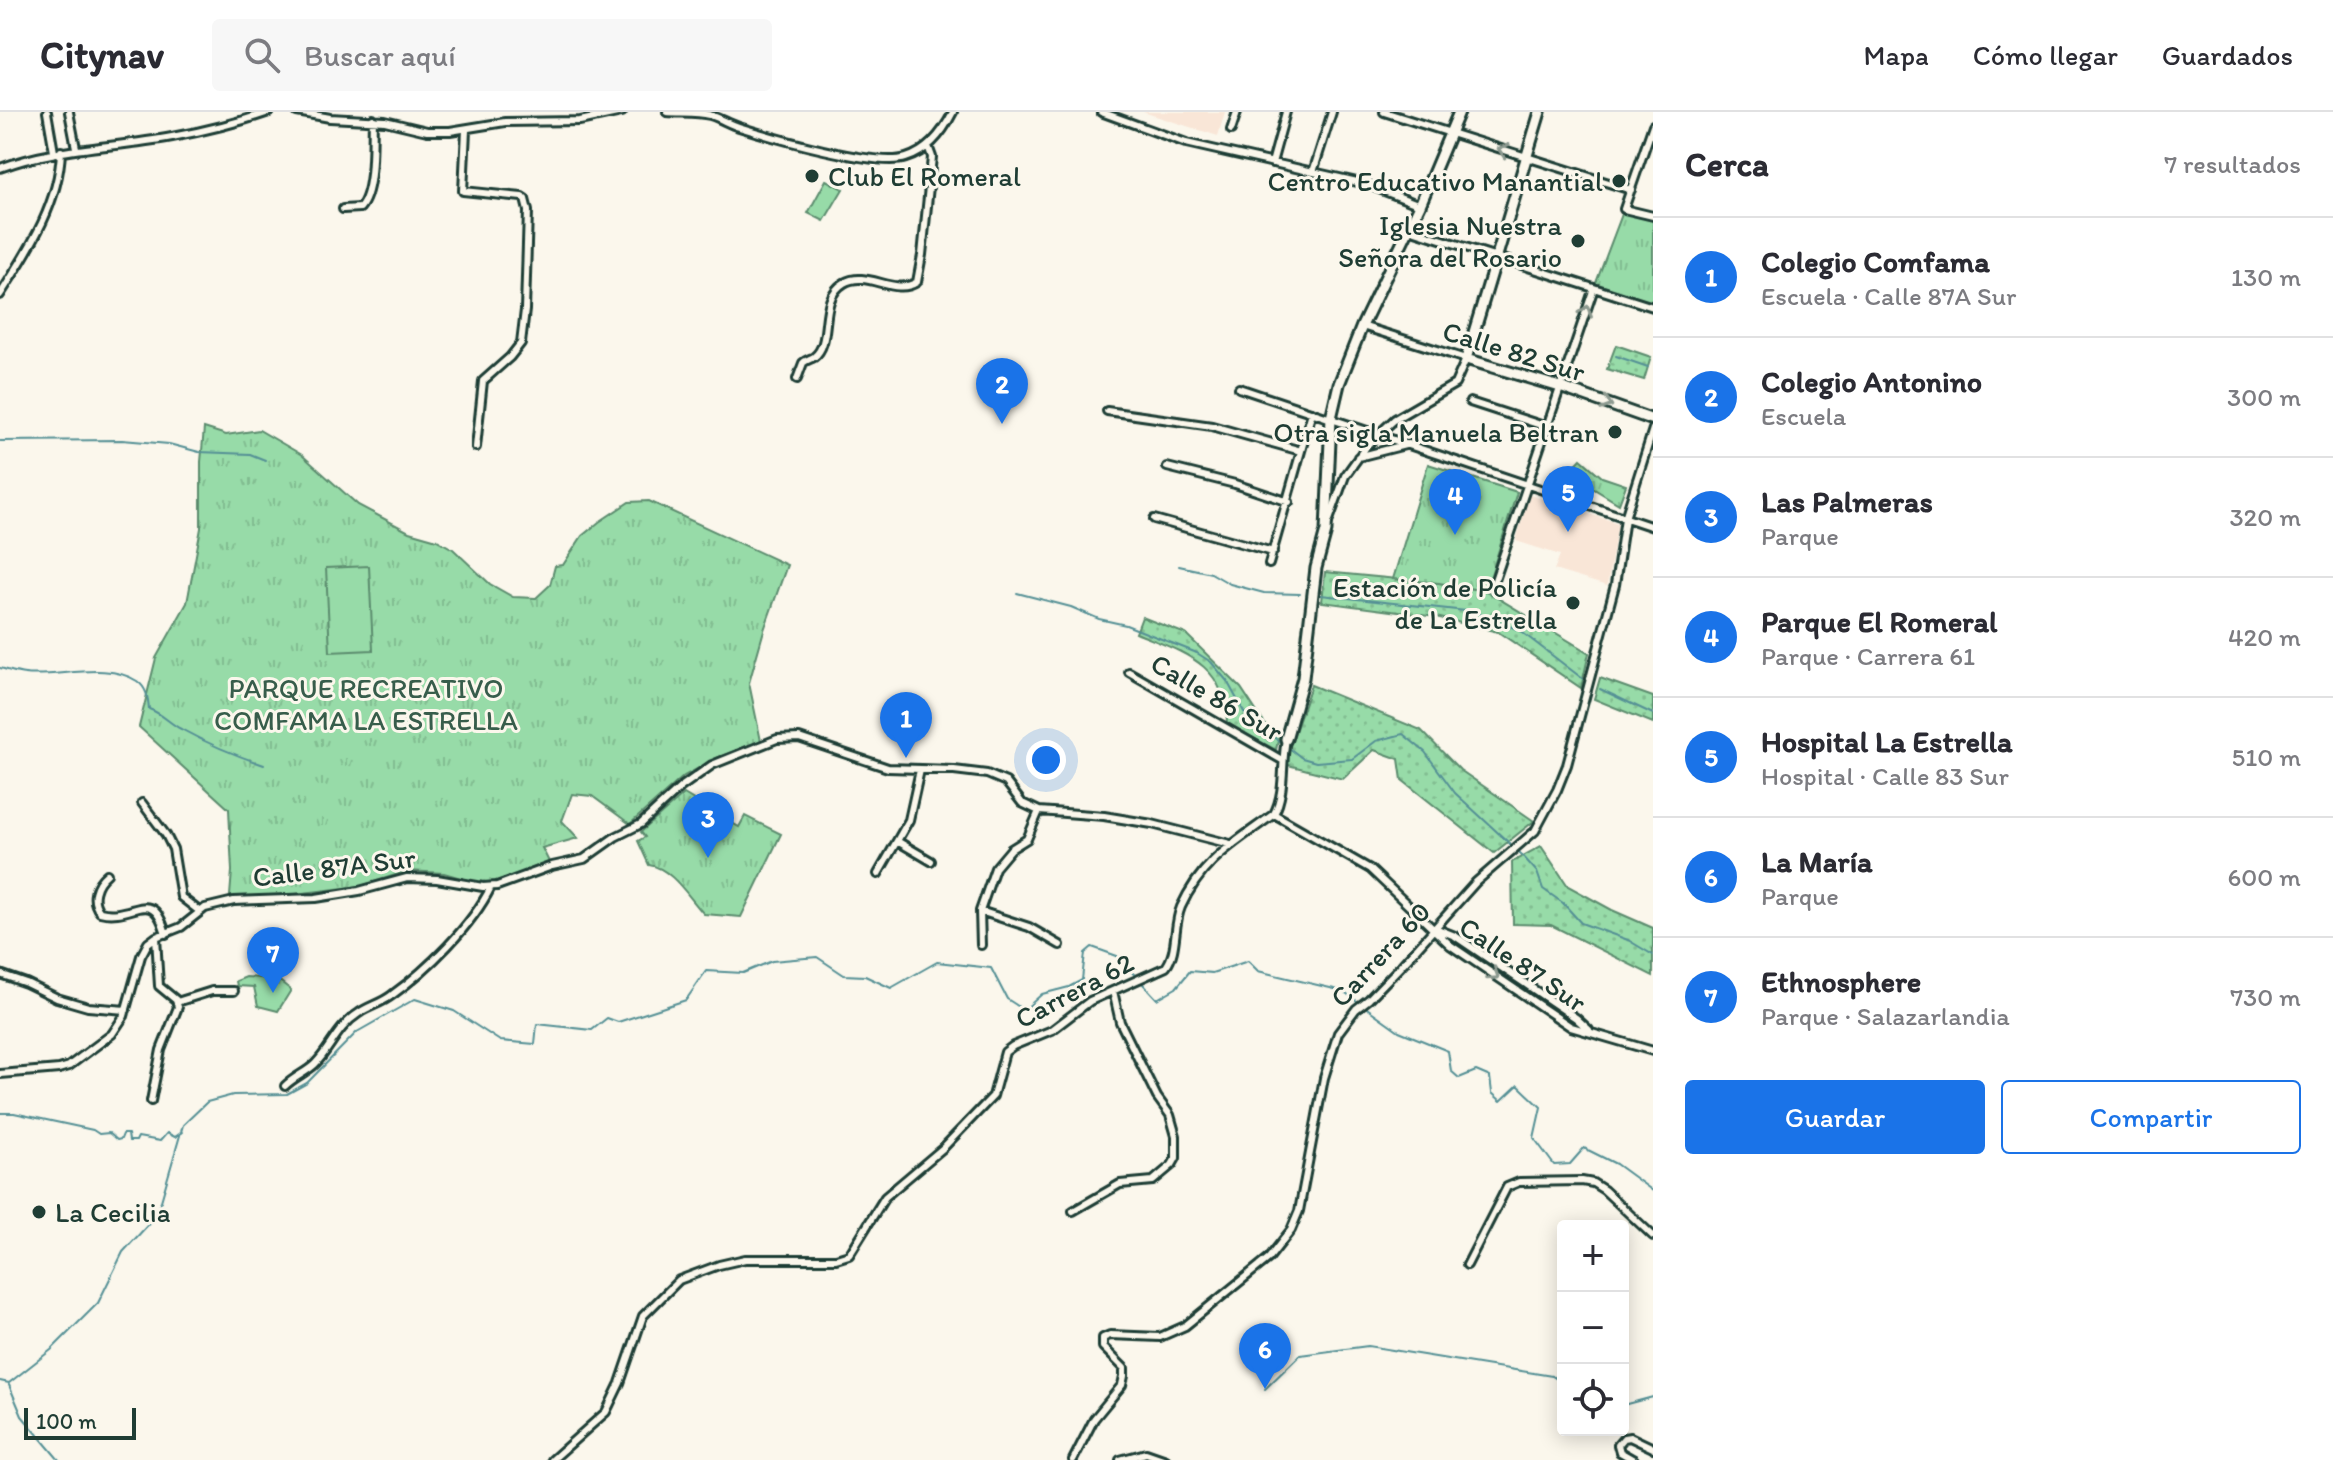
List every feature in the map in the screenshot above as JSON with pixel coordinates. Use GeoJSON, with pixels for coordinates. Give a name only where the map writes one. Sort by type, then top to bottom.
{"type":"FeatureCollection","features":[{"type":"Feature","properties":{"kind":"street"},"geometry":{"type":"LineString","coordinates":[[0,295],[38,235],[60,167],[47,112]]}},
{"type":"Feature","properties":{"kind":"street"},"geometry":{"type":"LineString","coordinates":[[69,112],[76,148]]}},
{"type":"Feature","properties":{"kind":"street"},"geometry":{"type":"LineString","coordinates":[[1,167],[57,151],[171,137],[269,112]]}},
{"type":"Feature","properties":{"kind":"street"},"geometry":{"type":"LineString","coordinates":[[297,112],[330,118],[373,119],[427,131],[466,130],[505,122],[580,121],[622,112]]}},
{"type":"Feature","properties":{"kind":"street"},"geometry":{"type":"LineString","coordinates":[[667,112],[710,114],[787,142],[853,156],[905,159],[928,146],[942,133],[953,112]]}},
{"type":"Feature","properties":{"kind":"street"},"geometry":{"type":"LineString","coordinates":[[1101,112],[1186,143],[1366,184],[1420,205]]}},
{"type":"Feature","properties":{"kind":"street"},"geometry":{"type":"LineString","coordinates":[[1231,130],[1237,112]]}},
{"type":"Feature","properties":{"kind":"street"},"geometry":{"type":"LineString","coordinates":[[1272,163],[1286,112]]}},
{"type":"Feature","properties":{"kind":"street"},"geometry":{"type":"LineString","coordinates":[[1313,172],[1332,112]]}},
{"type":"Feature","properties":{"kind":"street"},"geometry":{"type":"LineString","coordinates":[[1384,112],[1631,190]]}},
{"type":"Feature","properties":{"kind":"street"},"geometry":{"type":"LineString","coordinates":[[1326,531],[1331,418],[1339,384],[1459,112]]}},
{"type":"Feature","properties":{"kind":"street"},"geometry":{"type":"LineString","coordinates":[[1274,814],[1281,794],[1286,739],[1303,678],[1316,568],[1345,476],[1357,457],[1395,419],[1455,384],[1466,359],[1540,112]]}},
{"type":"Feature","properties":{"kind":"street"},"geometry":{"type":"LineString","coordinates":[[343,209],[360,208],[365,202],[373,119]]}},
{"type":"Feature","properties":{"kind":"street"},"geometry":{"type":"LineString","coordinates":[[1653,125],[1624,209],[1653,216]]}},
{"type":"Feature","properties":{"kind":"street"},"geometry":{"type":"LineString","coordinates":[[466,130],[463,191],[522,197],[528,211],[523,330],[517,350],[483,381],[476,447]]}},
{"type":"Feature","properties":{"kind":"street"},"geometry":{"type":"LineString","coordinates":[[797,379],[805,360],[816,355],[836,288],[858,279],[894,286],[917,282],[932,157],[928,146]]}},
{"type":"Feature","properties":{"kind":"street"},"geometry":{"type":"LineString","coordinates":[[1409,229],[1653,307]]}},
{"type":"Feature","properties":{"kind":"street"},"geometry":{"type":"LineString","coordinates":[[1493,586],[1594,288]]}},
{"type":"Feature","properties":{"kind":"street","name":"Calle 82 Sur"},"geometry":{"type":"LineString","coordinates":[[1362,326],[1560,387],[1653,420]]}},
{"type":"Feature","properties":{"kind":"street"},"geometry":{"type":"LineString","coordinates":[[1239,388],[1653,527]]}},
{"type":"Feature","properties":{"kind":"street"},"geometry":{"type":"LineString","coordinates":[[1470,402],[1547,427]]}},
{"type":"Feature","properties":{"kind":"street"},"geometry":{"type":"LineString","coordinates":[[1107,411],[1212,426],[1301,451]]}},
{"type":"Feature","properties":{"kind":"street"},"geometry":{"type":"LineString","coordinates":[[1269,564],[1312,412]]}},
{"type":"Feature","properties":{"kind":"street","name":"Carrera 60"},"geometry":{"type":"LineString","coordinates":[[1073,1460],[1094,1419],[1122,1385],[1124,1368],[1103,1347],[1103,1338],[1110,1335],[1160,1337],[1185,1326],[1264,1263],[1291,1230],[1299,1211],[1332,1047],[1344,1024],[1476,882],[1523,842],[1541,821],[1567,765],[1615,585],[1625,518],[1653,429]]}},
{"type":"Feature","properties":{"kind":"street"},"geometry":{"type":"LineString","coordinates":[[1357,457],[1409,444]]}},
{"type":"Feature","properties":{"kind":"street"},"geometry":{"type":"LineString","coordinates":[[1167,467],[1235,484],[1289,502]]}},
{"type":"Feature","properties":{"kind":"street"},"geometry":{"type":"LineString","coordinates":[[1154,519],[1273,552]]}},
{"type":"Feature","properties":{"kind":"street","name":"Calle 86 Sur"},"geometry":{"type":"LineString","coordinates":[[1129,672],[1282,760]]}},
{"type":"Feature","properties":{"kind":"street","name":"Calle 87A Sur"},"geometry":{"type":"LineString","coordinates":[[156,937],[181,927],[199,911],[234,901],[291,900],[337,894],[407,878],[491,887],[552,866],[584,859],[615,837],[641,824],[681,787],[712,765],[777,739],[799,738],[888,768],[972,771],[999,778],[1006,782],[1022,803],[1039,811]]}},
{"type":"Feature","properties":{"kind":"street"},"geometry":{"type":"LineString","coordinates":[[878,874],[912,811],[920,770]]}},
{"type":"Feature","properties":{"kind":"street"},"geometry":{"type":"LineString","coordinates":[[142,803],[173,849],[181,897],[199,911]]}},
{"type":"Feature","properties":{"kind":"street"},"geometry":{"type":"LineString","coordinates":[[981,945],[980,911],[995,868],[1011,849],[1027,839],[1039,811],[1104,816],[1152,824],[1230,844]]}},
{"type":"Feature","properties":{"kind":"street","name":"Carrera 62"},"geometry":{"type":"LineString","coordinates":[[552,1460],[606,1412],[620,1383],[643,1316],[673,1285],[685,1276],[739,1260],[836,1259],[849,1255],[885,1197],[943,1148],[993,1096],[1005,1052],[1052,1030],[1090,1001],[1166,967],[1172,960],[1174,929],[1182,906],[1212,860],[1274,814]]}},
{"type":"Feature","properties":{"kind":"street","name":"Calle 87 Sur"},"geometry":{"type":"LineString","coordinates":[[1274,814],[1370,869],[1450,945],[1571,1027],[1653,1051]]}},
{"type":"Feature","properties":{"kind":"street"},"geometry":{"type":"LineString","coordinates":[[897,841],[931,861]]}},
{"type":"Feature","properties":{"kind":"street"},"geometry":{"type":"LineString","coordinates":[[107,874],[97,886],[94,899],[100,912],[122,914],[147,906],[154,908],[166,934]]}},
{"type":"Feature","properties":{"kind":"street"},"geometry":{"type":"LineString","coordinates":[[285,1086],[297,1074],[314,1065],[334,1036],[358,1013],[389,997],[419,972],[469,923],[491,887]]}},
{"type":"Feature","properties":{"kind":"street"},"geometry":{"type":"LineString","coordinates":[[980,911],[1029,927],[1060,945]]}},
{"type":"Feature","properties":{"kind":"street"},"geometry":{"type":"LineString","coordinates":[[156,937],[159,986],[177,1002]]}},
{"type":"Feature","properties":{"kind":"street"},"geometry":{"type":"LineString","coordinates":[[0,1074],[48,1072],[69,1066],[112,1034],[122,1022],[141,956],[156,937]]}},
{"type":"Feature","properties":{"kind":"street"},"geometry":{"type":"LineString","coordinates":[[0,974],[57,998],[88,1007],[126,1010]]}},
{"type":"Feature","properties":{"kind":"street"},"geometry":{"type":"LineString","coordinates":[[177,1002],[212,991],[234,991]]}},
{"type":"Feature","properties":{"kind":"street"},"geometry":{"type":"LineString","coordinates":[[1073,1211],[1120,1184],[1153,1181],[1176,1158],[1176,1136],[1170,1115],[1157,1097],[1120,1022],[1113,991]]}},
{"type":"Feature","properties":{"kind":"street"},"geometry":{"type":"LineString","coordinates":[[151,1101],[161,1050],[174,1021],[177,1002]]}},
{"type":"Feature","properties":{"kind":"street"},"geometry":{"type":"LineString","coordinates":[[0,1067],[9,1072]]}},
{"type":"Feature","properties":{"kind":"street"},"geometry":{"type":"LineString","coordinates":[[1467,1265],[1507,1187],[1519,1182],[1593,1183],[1653,1236]]}},
{"type":"Feature","properties":{"kind":"street"},"geometry":{"type":"LineString","coordinates":[[1634,1460],[1620,1452],[1618,1445],[1624,1438],[1630,1437],[1653,1448]]}},
{"type":"Feature","properties":{"kind":"street"},"geometry":{"type":"LineString","coordinates":[[1120,1460],[1146,1453],[1166,1460]]}},
{"type":"Feature","properties":{"kind":"shaded area"},"geometry":{"type":"Polygon","coordinates":[[[1143,112],[1225,112],[1218,136],[1143,112]]]}},
{"type":"Feature","properties":{"kind":"shaded area"},"geometry":{"type":"Polygon","coordinates":[[[1529,495],[1618,523],[1607,586],[1554,570],[1560,555],[1516,541],[1529,495]]]}},
{"type":"Feature","properties":{"kind":"green space"},"geometry":{"type":"Polygon","coordinates":[[[826,180],[843,189],[824,221],[808,213],[826,180]]]}},
{"type":"Feature","properties":{"kind":"green space"},"geometry":{"type":"Polygon","coordinates":[[[1624,209],[1653,216],[1653,307],[1594,288],[1624,209]]]}},
{"type":"Feature","properties":{"kind":"green space"},"geometry":{"type":"Polygon","coordinates":[[[1616,345],[1651,357],[1644,380],[1607,369],[1616,345]]]}},
{"type":"Feature","properties":{"kind":"green space","name":"PARQUE RECREATIVO COMFAMA LA ESTRELLA"},"geometry":{"type":"Polygon","coordinates":[[[204,428],[226,435],[259,430],[302,455],[358,505],[409,532],[437,540],[453,549],[490,584],[513,597],[536,598],[550,585],[555,566],[563,565],[582,536],[629,502],[649,501],[787,565],[749,683],[761,741],[719,757],[684,776],[630,824],[592,796],[572,794],[562,821],[578,838],[542,848],[550,864],[485,885],[444,873],[408,871],[361,886],[278,896],[230,896],[229,809],[139,727],[156,658],[187,603],[201,528],[204,428]]]}},
{"type":"Feature","properties":{"kind":"green space"},"geometry":{"type":"Polygon","coordinates":[[[1581,459],[1602,477],[1626,485],[1619,504],[1568,473],[1581,459]]]}},
{"type":"Feature","properties":{"kind":"green space"},"geometry":{"type":"Polygon","coordinates":[[[1428,464],[1517,492],[1486,591],[1393,579],[1428,464]]]}},
{"type":"Feature","properties":{"kind":"green space"},"geometry":{"type":"Polygon","coordinates":[[[369,566],[373,650],[330,652],[326,568],[369,566]]]}},
{"type":"Feature","properties":{"kind":"green space"},"geometry":{"type":"Polygon","coordinates":[[[1325,572],[1439,583],[1486,591],[1589,653],[1581,688],[1498,632],[1436,617],[1322,602],[1325,572]]]}},
{"type":"Feature","properties":{"kind":"green space"},"geometry":{"type":"Polygon","coordinates":[[[1142,617],[1186,634],[1241,688],[1266,726],[1280,731],[1276,750],[1227,724],[1225,703],[1210,674],[1186,654],[1136,633],[1142,617]]]}},
{"type":"Feature","properties":{"kind":"green space"},"geometry":{"type":"Polygon","coordinates":[[[1600,678],[1653,697],[1653,723],[1594,699],[1600,678]]]}},
{"type":"Feature","properties":{"kind":"green space"},"geometry":{"type":"Polygon","coordinates":[[[1311,685],[1421,730],[1460,770],[1534,821],[1494,853],[1402,780],[1399,759],[1374,750],[1343,779],[1284,764],[1311,685]]]}},
{"type":"Feature","properties":{"kind":"green space"},"geometry":{"type":"Polygon","coordinates":[[[684,794],[739,827],[745,816],[781,834],[741,917],[704,914],[673,878],[649,865],[638,841],[645,837],[641,832],[684,794]]]}},
{"type":"Feature","properties":{"kind":"green space"},"geometry":{"type":"Polygon","coordinates":[[[1541,846],[1568,886],[1653,928],[1653,976],[1551,925],[1513,924],[1512,862],[1541,846]]]}},
{"type":"Feature","properties":{"kind":"green space"},"geometry":{"type":"Polygon","coordinates":[[[246,977],[277,979],[291,990],[278,1011],[258,1006],[254,987],[237,986],[236,981],[246,977]]]}},
{"type":"Feature","properties":{"kind":"waterway"},"geometry":{"type":"LineString","coordinates":[[1616,356],[1648,367]]}},
{"type":"Feature","properties":{"kind":"waterway"},"geometry":{"type":"LineString","coordinates":[[0,441],[122,440],[169,444],[199,452],[250,454],[265,460]]}},
{"type":"Feature","properties":{"kind":"waterway"},"geometry":{"type":"LineString","coordinates":[[1179,566],[1211,573],[1230,584],[1264,593],[1300,594]]}},
{"type":"Feature","properties":{"kind":"waterway"},"geometry":{"type":"LineString","coordinates":[[1017,593],[1126,625],[1197,653],[1211,662],[1227,681],[1244,712],[1254,723],[1283,744]]}},
{"type":"Feature","properties":{"kind":"waterway"},"geometry":{"type":"LineString","coordinates":[[1321,595],[1475,612],[1519,630],[1583,679]]}},
{"type":"Feature","properties":{"kind":"waterway"},"geometry":{"type":"LineString","coordinates":[[0,668],[38,675],[97,671],[125,675],[143,687],[149,709],[201,740],[264,765]]}},
{"type":"Feature","properties":{"kind":"waterway"},"geometry":{"type":"LineString","coordinates":[[1600,689],[1653,714]]}},
{"type":"Feature","properties":{"kind":"waterway"},"geometry":{"type":"LineString","coordinates":[[1289,748],[1302,758],[1316,762],[1352,759],[1376,741],[1403,734],[1425,752],[1455,793],[1521,854],[1537,872],[1543,889],[1563,903],[1581,923],[1628,940],[1653,955]]}},
{"type":"Feature","properties":{"kind":"waterway"},"geometry":{"type":"LineString","coordinates":[[0,1381],[9,1383],[51,1350],[98,1303],[123,1252],[157,1215],[183,1125],[207,1102],[233,1095],[287,1094],[307,1083],[357,1032],[415,999],[454,1011],[500,1041],[535,1044],[537,1024],[592,1030],[607,1018],[618,1022],[686,1000],[706,971],[743,973],[772,961],[817,957],[844,975],[865,976],[891,988],[937,962],[991,968],[1007,999],[1024,1010],[1042,994],[1082,980],[1085,953],[1092,947],[1117,956],[1157,999],[1176,988],[1190,971],[1212,973],[1248,961],[1258,971],[1343,991],[1399,1031],[1448,1051],[1451,1071],[1459,1078],[1476,1071],[1490,1077],[1492,1093],[1501,1101],[1518,1085],[1541,1107],[1534,1138],[1554,1165],[1570,1164],[1584,1148],[1616,1164],[1653,1191]]}},
{"type":"Feature","properties":{"kind":"waterway"},"geometry":{"type":"LineString","coordinates":[[0,1113],[14,1113],[93,1130],[99,1134],[109,1133],[117,1140],[128,1134],[129,1141],[136,1141],[138,1137],[160,1141],[167,1133],[175,1137],[182,1132]]}},
{"type":"Feature","properties":{"kind":"waterway"},"geometry":{"type":"LineString","coordinates":[[1265,1389],[1300,1355],[1368,1346],[1557,1379]]}},
{"type":"Feature","properties":{"kind":"waterway"},"geometry":{"type":"LineString","coordinates":[[9,1385],[22,1416],[59,1460]]}},
{"type":"Feature","properties":{"kind":"waterway"},"geometry":{"type":"LineString","coordinates":[[1629,1403],[1653,1397]]}},
{"type":"Feature","properties":{"kind":"place","name":"Club El Romeral"},"geometry":{"type":"Point","coordinates":[812,176]}},
{"type":"Feature","properties":{"kind":"place","name":"Centro Educativo Manantial"},"geometry":{"type":"Point","coordinates":[1619,181]}},
{"type":"Feature","properties":{"kind":"place","name":"Iglesia Nuestra Señora del Rosario"},"geometry":{"type":"Point","coordinates":[1578,241]}},
{"type":"Feature","properties":{"kind":"place","name":"Colegio Antonino"},"geometry":{"type":"Point","coordinates":[1002,424]}},
{"type":"Feature","properties":{"kind":"place","name":"Otra sigla Manuela Beltran"},"geometry":{"type":"Point","coordinates":[1615,432]}},
{"type":"Feature","properties":{"kind":"place","name":"Hospital La Estrella"},"geometry":{"type":"Point","coordinates":[1568,532]}},
{"type":"Feature","properties":{"kind":"place","name":"Parque El Romeral"},"geometry":{"type":"Point","coordinates":[1455,535]}},
{"type":"Feature","properties":{"kind":"place","name":"Estación de Policía de La Estrella"},"geometry":{"type":"Point","coordinates":[1573,603]}},
{"type":"Feature","properties":{"kind":"place","name":"Colegio Comfama"},"geometry":{"type":"Point","coordinates":[906,758]}},
{"type":"Feature","properties":{"kind":"place","name":"Las Palmeras"},"geometry":{"type":"Point","coordinates":[708,858]}},
{"type":"Feature","properties":{"kind":"place","name":"Ethnosphere"},"geometry":{"type":"Point","coordinates":[273,993]}},
{"type":"Feature","properties":{"kind":"place","name":"La Cecilia"},"geometry":{"type":"Point","coordinates":[39,1212]}},
{"type":"Feature","properties":{"kind":"place","name":"La María"},"geometry":{"type":"Point","coordinates":[1265,1389]}}]}
